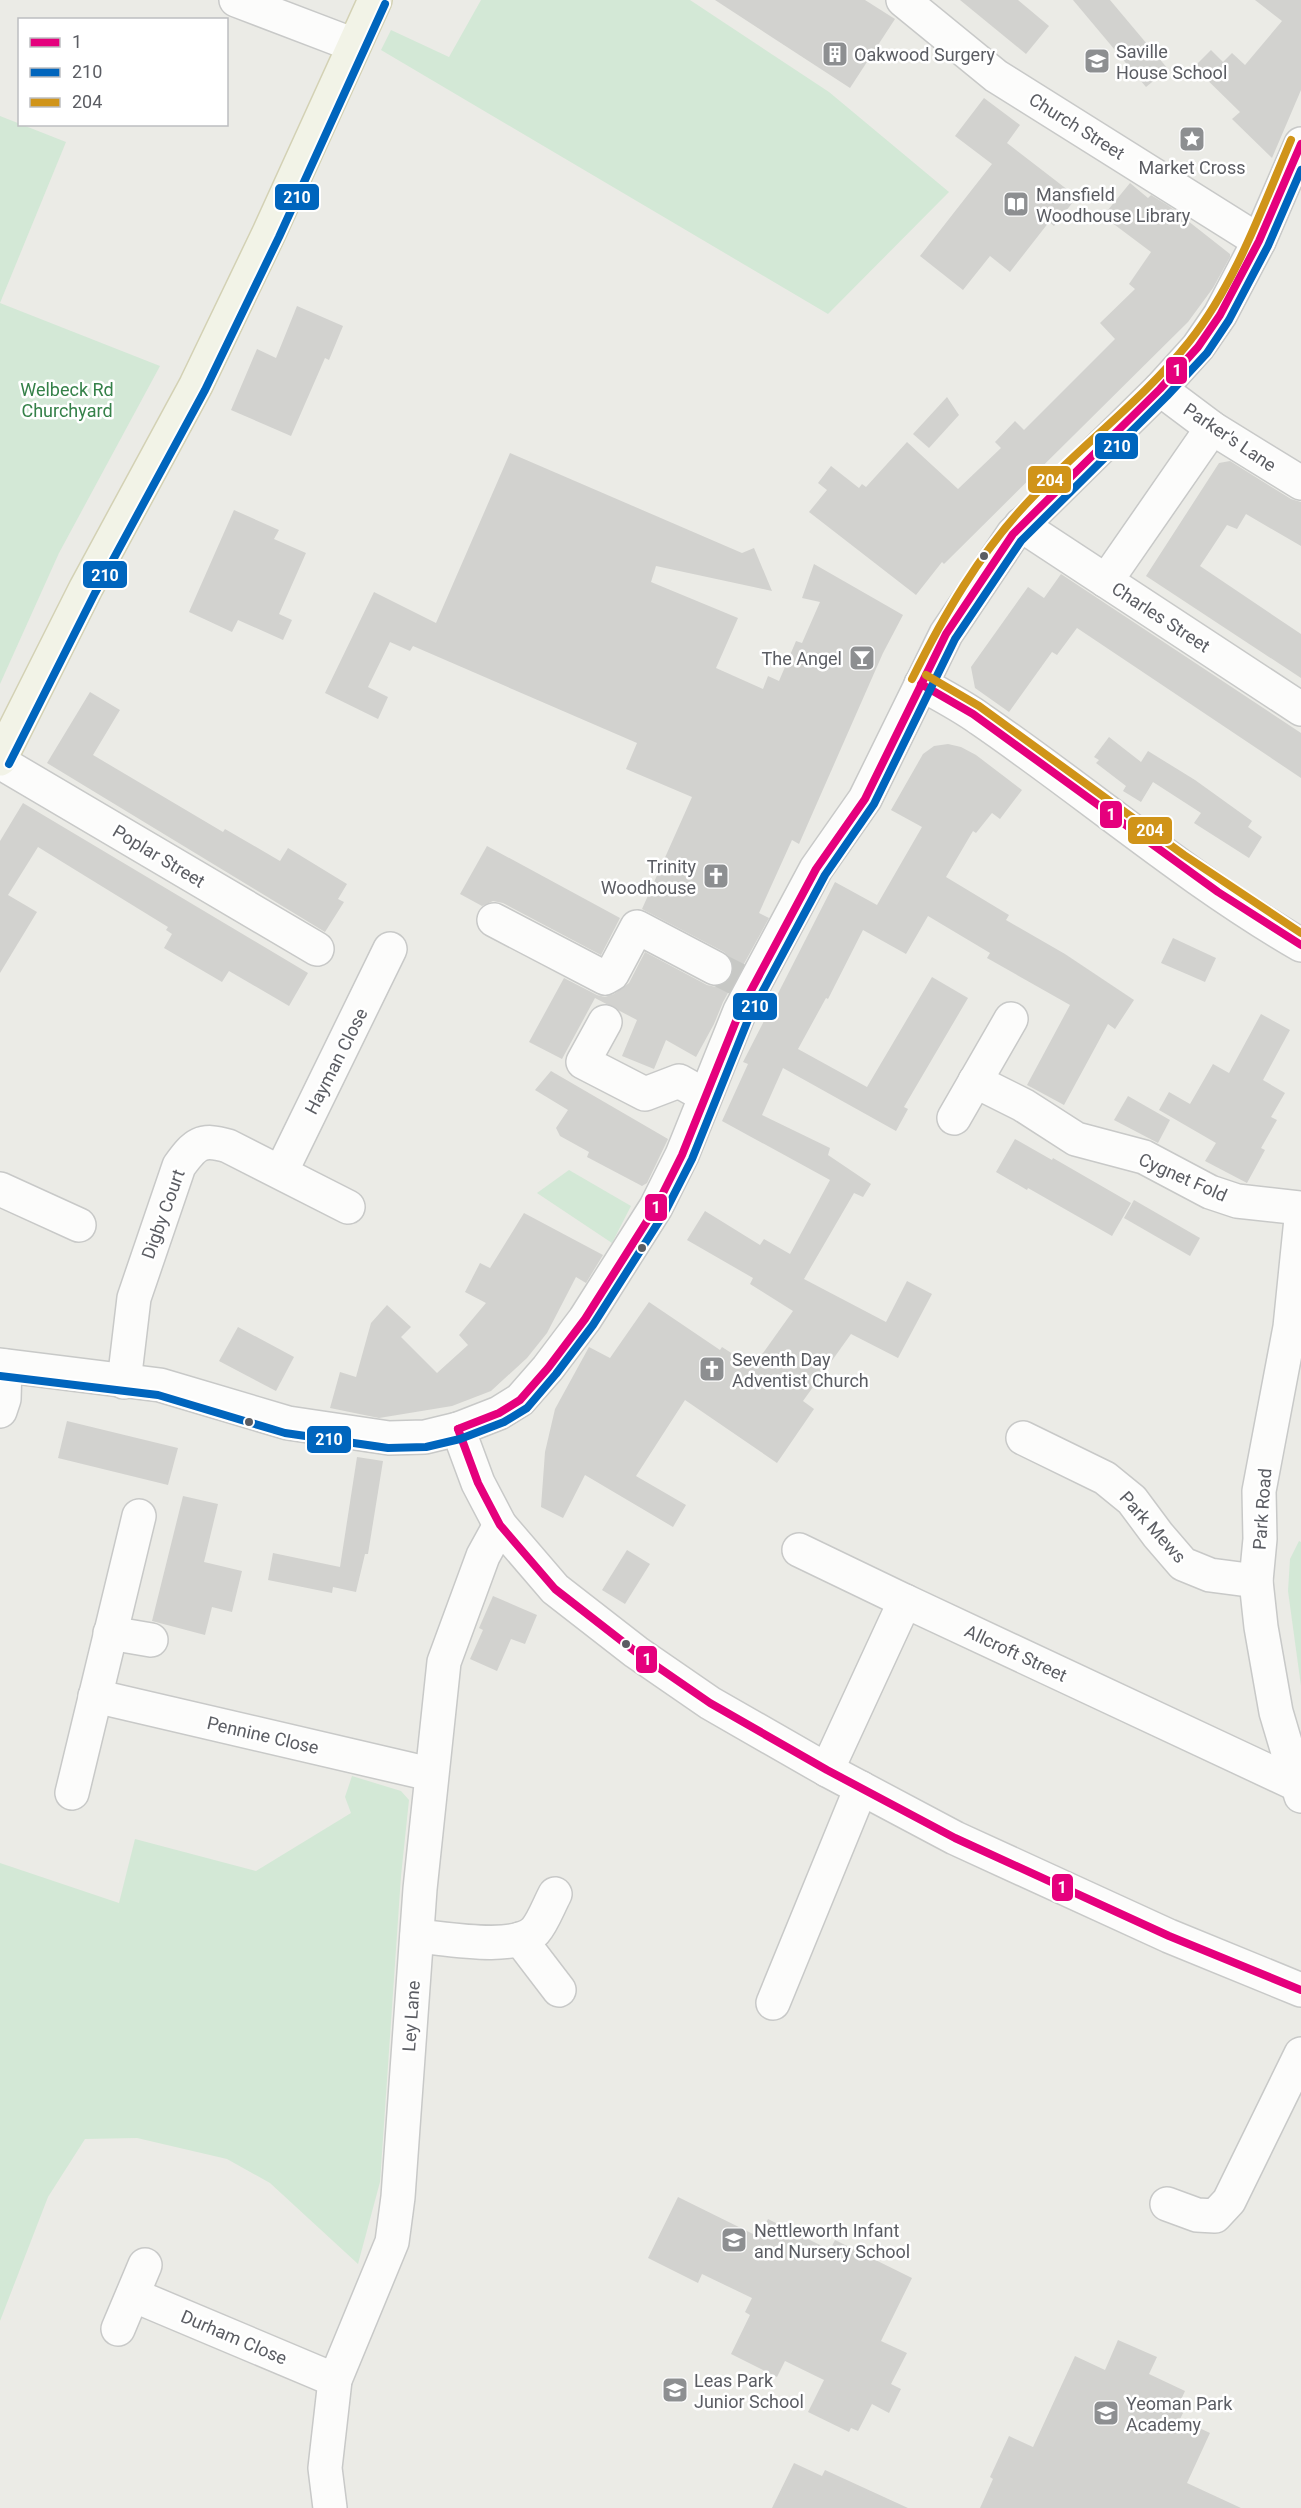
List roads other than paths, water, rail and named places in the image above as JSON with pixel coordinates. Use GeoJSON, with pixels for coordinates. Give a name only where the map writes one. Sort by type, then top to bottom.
{"type":"FeatureCollection","features":[{"type":"Feature","properties":{"kind":"main road"},"geometry":{"type":"LineString","coordinates":[[0,760],[92,578],[196,385],[269,233],[375,0]]}},
{"type":"Feature","properties":{"kind":"street"},"geometry":{"type":"LineString","coordinates":[[236,0],[354,45]]}},
{"type":"Feature","properties":{"kind":"street","name":"Church Street"},"geometry":{"type":"LineString","coordinates":[[903,0],[996,76],[1259,241]]}},
{"type":"Feature","properties":{"kind":"street"},"geometry":{"type":"LineString","coordinates":[[0,1411],[4,1399],[3,1366],[160,1385],[310,1428],[322,1427],[389,1438],[425,1437],[458,1429],[499,1413],[520,1400],[566,1346],[656,1207],[682,1155],[704,1095],[736,978],[865,799],[946,634],[1021,525],[1160,389],[1198,347],[1220,315],[1259,241],[1301,144]]}},
{"type":"Feature","properties":{"kind":"street","name":"Parker's Lane"},"geometry":{"type":"LineString","coordinates":[[1160,389],[1212,428],[1301,483]]}},
{"type":"Feature","properties":{"kind":"street"},"geometry":{"type":"LineString","coordinates":[[1106,581],[1212,428]]}},
{"type":"Feature","properties":{"kind":"street","name":"Charles Street"},"geometry":{"type":"LineString","coordinates":[[1021,525],[1301,708]]}},
{"type":"Feature","properties":{"kind":"street"},"geometry":{"type":"LineString","coordinates":[[921,684],[979,718],[1180,867],[1249,915],[1301,945]]}},
{"type":"Feature","properties":{"kind":"street","name":"Poplar Street"},"geometry":{"type":"LineString","coordinates":[[0,760],[317,949]]}},
{"type":"Feature","properties":{"kind":"street"},"geometry":{"type":"LineString","coordinates":[[494,920],[605,978],[612,974],[637,927],[736,978]]}},
{"type":"Feature","properties":{"kind":"street","name":"Hayman Close"},"geometry":{"type":"LineString","coordinates":[[281,1172],[390,949]]}},
{"type":"Feature","properties":{"kind":"street"},"geometry":{"type":"LineString","coordinates":[[954,1118],[1011,1019]]}},
{"type":"Feature","properties":{"kind":"street"},"geometry":{"type":"LineString","coordinates":[[605,1022],[583,1062],[645,1094],[679,1081],[704,1095]]}},
{"type":"Feature","properties":{"kind":"street","name":"Cygnet Fold"},"geometry":{"type":"LineString","coordinates":[[975,1081],[1023,1106],[1076,1139],[1144,1157],[1210,1192],[1237,1201],[1301,1208]]}},
{"type":"Feature","properties":{"kind":"street","name":"Digby Court"},"geometry":{"type":"LineString","coordinates":[[124,1382],[134,1298],[179,1166],[201,1143],[212,1141],[228,1146],[348,1207]]}},
{"type":"Feature","properties":{"kind":"street"},"geometry":{"type":"LineString","coordinates":[[0,1189],[79,1225]]}},
{"type":"Feature","properties":{"kind":"street","name":"Park Road"},"geometry":{"type":"LineString","coordinates":[[1298,1790],[1276,1712],[1261,1627],[1256,1581],[1260,1539],[1259,1491],[1296,1329],[1301,1219]]}},
{"type":"Feature","properties":{"kind":"street"},"geometry":{"type":"LineString","coordinates":[[458,1429],[478,1483],[500,1525],[555,1589],[636,1652],[710,1703],[827,1770],[955,1838],[1169,1936],[1301,1989]]}},
{"type":"Feature","properties":{"kind":"street","name":"Park Mews"},"geometry":{"type":"LineString","coordinates":[[1023,1438],[1105,1478],[1132,1500],[1183,1564],[1210,1575],[1256,1581]]}},
{"type":"Feature","properties":{"kind":"street"},"geometry":{"type":"LineString","coordinates":[[72,1793],[139,1515]]}},
{"type":"Feature","properties":{"kind":"street","name":"Ley Lane"},"geometry":{"type":"LineString","coordinates":[[330,2508],[325,2468],[335,2380],[392,2242],[398,2198],[430,1774],[444,1662],[483,1556],[500,1525]]}},
{"type":"Feature","properties":{"kind":"street","name":"Allcroft Street"},"geometry":{"type":"LineString","coordinates":[[799,1550],[1298,1790]]}},
{"type":"Feature","properties":{"kind":"street"},"geometry":{"type":"LineString","coordinates":[[827,1770],[905,1601]]}},
{"type":"Feature","properties":{"kind":"street"},"geometry":{"type":"LineString","coordinates":[[111,1633],[152,1640]]}},
{"type":"Feature","properties":{"kind":"street","name":"Pennine Close"},"geometry":{"type":"LineString","coordinates":[[95,1696],[430,1774]]}},
{"type":"Feature","properties":{"kind":"street"},"geometry":{"type":"LineString","coordinates":[[773,2003],[861,1788]]}},
{"type":"Feature","properties":{"kind":"street"},"geometry":{"type":"LineString","coordinates":[[417,1936],[494,1942],[520,1939],[535,1931],[555,1894]]}},
{"type":"Feature","properties":{"kind":"street"},"geometry":{"type":"LineString","coordinates":[[520,1939],[559,1990]]}},
{"type":"Feature","properties":{"kind":"street"},"geometry":{"type":"LineString","coordinates":[[1167,2204],[1197,2215],[1215,2216],[1229,2201],[1301,2054]]}},
{"type":"Feature","properties":{"kind":"street"},"geometry":{"type":"LineString","coordinates":[[118,2329],[145,2265]]}},
{"type":"Feature","properties":{"kind":"street","name":"Durham Close"},"geometry":{"type":"LineString","coordinates":[[132,2295],[335,2380]]}},
{"type":"Feature","properties":{"kind":"tunnel"},"geometry":{"type":"LineString","coordinates":[[715,968],[739,980]]}},
{"type":"Feature","properties":{"kind":"place","name":"Oakwood Surgery"},"geometry":{"type":"Point","coordinates":[835,54]}},
{"type":"Feature","properties":{"kind":"place","name":"Saville House School"},"geometry":{"type":"Point","coordinates":[1097,61]}},
{"type":"Feature","properties":{"kind":"place","name":"Market Cross"},"geometry":{"type":"Point","coordinates":[1192,139]}},
{"type":"Feature","properties":{"kind":"place","name":"Mansfield Woodhouse Library"},"geometry":{"type":"Point","coordinates":[1016,204]}},
{"type":"Feature","properties":{"kind":"place","name":"The Angel"},"geometry":{"type":"Point","coordinates":[862,658]}},
{"type":"Feature","properties":{"kind":"place","name":"Trinity Woodhouse"},"geometry":{"type":"Point","coordinates":[716,876]}},
{"type":"Feature","properties":{"kind":"place","name":"Seventh Day Adventist Church"},"geometry":{"type":"Point","coordinates":[712,1369]}},
{"type":"Feature","properties":{"kind":"place","name":"Nettleworth Infant and Nursery School"},"geometry":{"type":"Point","coordinates":[734,2240]}},
{"type":"Feature","properties":{"kind":"place","name":"Leas Park Junior School"},"geometry":{"type":"Point","coordinates":[675,2390]}},
{"type":"Feature","properties":{"kind":"place","name":"Yeoman Park Academy"},"geometry":{"type":"Point","coordinates":[1106,2413]}},
{"type":"Feature","properties":{"kind":"park label","name":"Welbeck Rd Churchyard"},"geometry":{"type":"Point","coordinates":[67,399]}}]}
